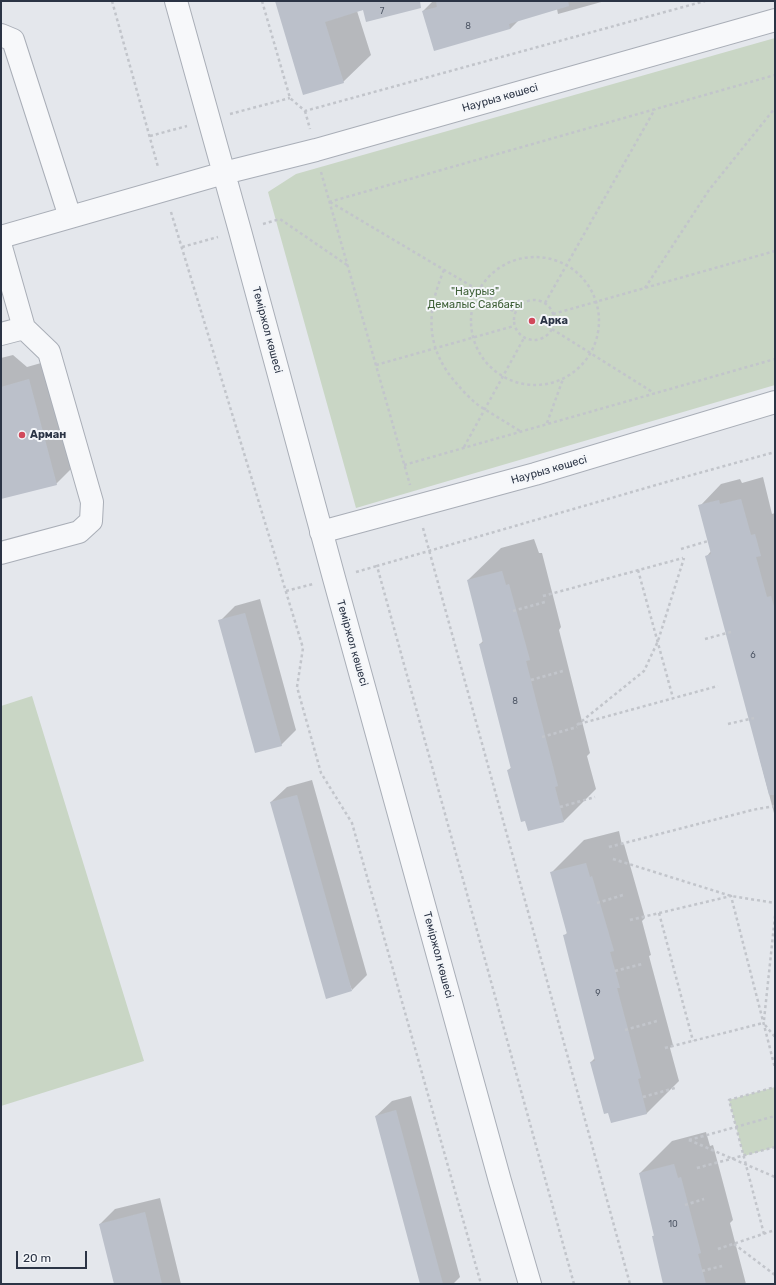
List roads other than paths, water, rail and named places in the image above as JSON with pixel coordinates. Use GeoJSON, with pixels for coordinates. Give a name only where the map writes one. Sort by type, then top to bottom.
{"type":"FeatureCollection","features":[{"type":"Feature","properties":{"kind":"street","name":"Теміржол көшесі"},"geometry":{"type":"LineString","coordinates":[[176,1],[498,1174],[530,1284]]}},
{"type":"Feature","properties":{"kind":"street","name":"Наурыз көшесі"},"geometry":{"type":"LineString","coordinates":[[1,237],[70,216],[224,173],[316,150],[775,20]]}},
{"type":"Feature","properties":{"kind":"street"},"geometry":{"type":"LineString","coordinates":[[1,35],[13,40],[70,216]]}},
{"type":"Feature","properties":{"kind":"street"},"geometry":{"type":"LineString","coordinates":[[1,247],[24,328],[49,352],[92,502],[91,521],[79,532],[1,553]]}},
{"type":"Feature","properties":{"kind":"street"},"geometry":{"type":"LineString","coordinates":[[1,334],[24,328]]}},
{"type":"Feature","properties":{"kind":"street","name":"Наурыз көшесі"},"geometry":{"type":"LineString","coordinates":[[321,532],[542,472],[775,402]]}},
{"type":"Feature","properties":{"kind":"place","name":"Арка"},"geometry":{"type":"Point","coordinates":[532,321]}},
{"type":"Feature","properties":{"kind":"place","name":"Арман"},"geometry":{"type":"Point","coordinates":[22,435]}},
{"type":"Feature","properties":{"kind":"park label","name":"\"Наурыз\" Демалыс Саябағы"},"geometry":{"type":"Point","coordinates":[475,298]}}]}
